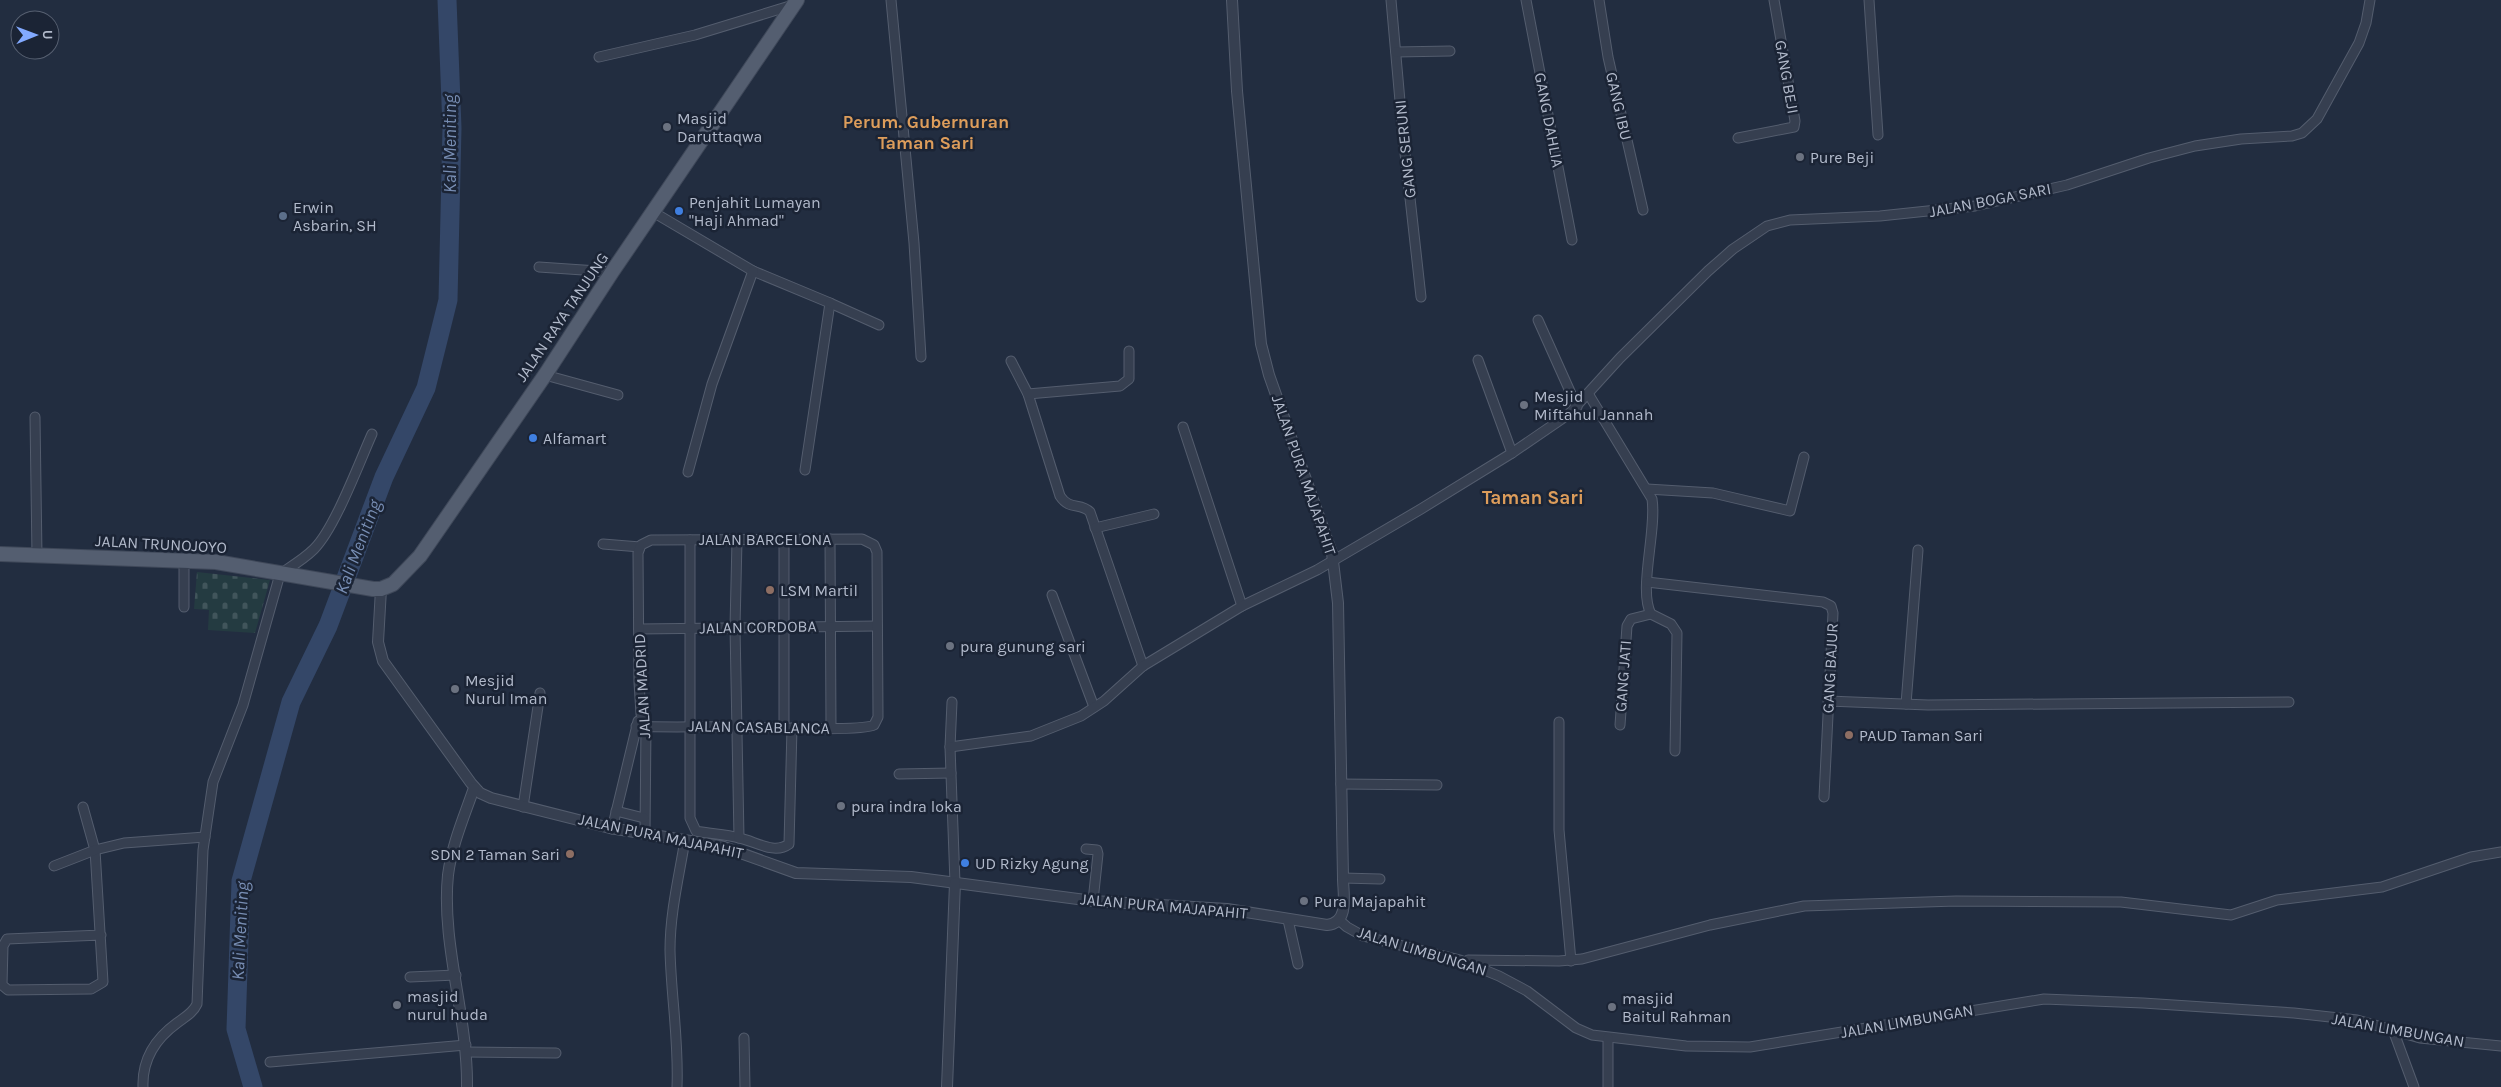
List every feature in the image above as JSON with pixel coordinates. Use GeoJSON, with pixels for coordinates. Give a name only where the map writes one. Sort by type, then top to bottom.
{"type":"FeatureCollection","features":[{"type":"Feature","properties":{"kind":"main road","name":"JALAN RAYA TANJUNG"},"geometry":{"type":"LineString","coordinates":[[381,589],[399,580],[420,556],[545,376],[612,272],[795,2]]}},
{"type":"Feature","properties":{"kind":"main road","name":"JALAN TRUNOJOYO"},"geometry":{"type":"LineString","coordinates":[[0,554],[216,562],[318,581],[381,589]]}},
{"type":"Feature","properties":{"kind":"street"},"geometry":{"type":"LineString","coordinates":[[891,0],[914,243],[921,357]]}},
{"type":"Feature","properties":{"kind":"street","name":"JALAN PURA MAJAPAHIT"},"geometry":{"type":"LineString","coordinates":[[381,589],[378,642],[383,661],[474,788],[492,798],[523,807],[569,816],[612,829],[685,840],[738,851],[796,873],[912,877],[1093,901],[1211,907],[1288,920],[1327,925],[1335,924],[1339,920],[1343,909],[1343,878],[1338,603],[1334,560],[1269,375],[1261,344],[1236,83],[1232,0]]}},
{"type":"Feature","properties":{"kind":"street","name":"GANG SERUNI"},"geometry":{"type":"LineString","coordinates":[[1391,0],[1421,297]]}},
{"type":"Feature","properties":{"kind":"street","name":"GANG DAHLIA"},"geometry":{"type":"LineString","coordinates":[[1526,0],[1572,240]]}},
{"type":"Feature","properties":{"kind":"street","name":"GANG IBU"},"geometry":{"type":"LineString","coordinates":[[1600,0],[1608,57],[1643,210]]}},
{"type":"Feature","properties":{"kind":"street","name":"GANG BEJI"},"geometry":{"type":"LineString","coordinates":[[1738,138],[1794,127],[1795,121],[1774,0]]}},
{"type":"Feature","properties":{"kind":"street"},"geometry":{"type":"LineString","coordinates":[[1869,0],[1878,135]]}},
{"type":"Feature","properties":{"kind":"street","name":"JALAN BOGA SARI"},"geometry":{"type":"LineString","coordinates":[[950,747],[1031,736],[1057,727],[1094,707],[1143,666],[1242,606],[1334,560],[1422,510],[1512,453],[1559,423],[1578,407],[1620,358],[1708,271],[1746,239],[1774,223],[1912,214],[1975,206],[2067,185],[2149,158],[2194,146],[2241,139],[2292,136],[2302,133],[2317,119],[2359,43],[2366,22],[2370,0]]}},
{"type":"Feature","properties":{"kind":"street"},"geometry":{"type":"LineString","coordinates":[[599,57],[695,35],[795,2]]}},
{"type":"Feature","properties":{"kind":"street"},"geometry":{"type":"LineString","coordinates":[[1396,52],[1450,51]]}},
{"type":"Feature","properties":{"kind":"street"},"geometry":{"type":"LineString","coordinates":[[653,212],[753,271],[880,326]]}},
{"type":"Feature","properties":{"kind":"street"},"geometry":{"type":"LineString","coordinates":[[539,267],[612,272]]}},
{"type":"Feature","properties":{"kind":"street"},"geometry":{"type":"LineString","coordinates":[[688,472],[712,384],[753,271]]}},
{"type":"Feature","properties":{"kind":"street"},"geometry":{"type":"LineString","coordinates":[[805,470],[830,303]]}},
{"type":"Feature","properties":{"kind":"street"},"geometry":{"type":"LineString","coordinates":[[1538,320],[1578,407]]}},
{"type":"Feature","properties":{"kind":"street"},"geometry":{"type":"LineString","coordinates":[[1028,394],[1120,386],[1129,379],[1129,351]]}},
{"type":"Feature","properties":{"kind":"street"},"geometry":{"type":"LineString","coordinates":[[1478,360],[1512,453]]}},
{"type":"Feature","properties":{"kind":"street"},"geometry":{"type":"LineString","coordinates":[[1011,361],[1028,394],[1060,496],[1072,507],[1080,506],[1087,510],[1095,528],[1143,666]]}},
{"type":"Feature","properties":{"kind":"street"},"geometry":{"type":"LineString","coordinates":[[545,376],[618,395]]}},
{"type":"Feature","properties":{"kind":"street"},"geometry":{"type":"LineString","coordinates":[[1589,395],[1652,499],[1654,515],[1647,582],[1648,607],[1651,614],[1671,624],[1677,633],[1675,751]]}},
{"type":"Feature","properties":{"kind":"street"},"geometry":{"type":"LineString","coordinates":[[35,417],[37,556]]}},
{"type":"Feature","properties":{"kind":"street"},"geometry":{"type":"LineString","coordinates":[[1183,427],[1242,606]]}},
{"type":"Feature","properties":{"kind":"street"},"geometry":{"type":"LineString","coordinates":[[143,1087],[145,1064],[160,1037],[192,1012],[197,1004],[205,837],[213,782],[243,705],[280,574],[316,548],[330,526],[372,434]]}},
{"type":"Feature","properties":{"kind":"street"},"geometry":{"type":"LineString","coordinates":[[1647,489],[1713,493],[1790,511],[1804,458]]}},
{"type":"Feature","properties":{"kind":"street"},"geometry":{"type":"LineString","coordinates":[[1095,528],[1154,514]]}},
{"type":"Feature","properties":{"kind":"street"},"geometry":{"type":"LineString","coordinates":[[830,539],[831,728]]}},
{"type":"Feature","properties":{"kind":"street"},"geometry":{"type":"LineString","coordinates":[[690,540],[692,825],[699,832],[739,838],[774,848],[787,846],[790,839],[784,632],[784,540]]}},
{"type":"Feature","properties":{"kind":"street","name":"JALAN BARCELONA"},"geometry":{"type":"LineString","coordinates":[[603,544],[643,544],[690,540],[867,540],[874,545],[877,552],[877,626]]}},
{"type":"Feature","properties":{"kind":"street"},"geometry":{"type":"LineString","coordinates":[[737,540],[735,627],[739,838]]}},
{"type":"Feature","properties":{"kind":"street","name":"JALAN MADRID"},"geometry":{"type":"LineString","coordinates":[[643,544],[639,629],[641,714],[646,726],[645,834]]}},
{"type":"Feature","properties":{"kind":"street"},"geometry":{"type":"LineString","coordinates":[[1906,704],[1918,550]]}},
{"type":"Feature","properties":{"kind":"street"},"geometry":{"type":"LineString","coordinates":[[184,560],[184,608]]}},
{"type":"Feature","properties":{"kind":"street","name":"GANG BAJUR"},"geometry":{"type":"LineString","coordinates":[[1647,582],[1826,603],[1833,613],[1824,797]]}},
{"type":"Feature","properties":{"kind":"street"},"geometry":{"type":"LineString","coordinates":[[1052,595],[1094,707]]}},
{"type":"Feature","properties":{"kind":"street","name":"GANG JATI"},"geometry":{"type":"LineString","coordinates":[[1620,725],[1627,626],[1633,618],[1651,614]]}},
{"type":"Feature","properties":{"kind":"street","name":"JALAN CORDOBA"},"geometry":{"type":"LineString","coordinates":[[639,629],[735,627],[784,632],[830,626],[877,626]]}},
{"type":"Feature","properties":{"kind":"street","name":"JALAN CASABLANCA"},"geometry":{"type":"LineString","coordinates":[[636,726],[690,731],[737,727],[831,728],[869,727],[874,725],[878,719],[877,626]]}},
{"type":"Feature","properties":{"kind":"street"},"geometry":{"type":"LineString","coordinates":[[523,807],[540,693]]}},
{"type":"Feature","properties":{"kind":"street"},"geometry":{"type":"LineString","coordinates":[[1828,701],[1906,704],[2289,702]]}},
{"type":"Feature","properties":{"kind":"street"},"geometry":{"type":"LineString","coordinates":[[947,1087],[955,883],[950,747],[952,702]]}},
{"type":"Feature","properties":{"kind":"street"},"geometry":{"type":"LineString","coordinates":[[612,829],[636,726],[641,714]]}},
{"type":"Feature","properties":{"kind":"street"},"geometry":{"type":"LineString","coordinates":[[1559,722],[1559,830],[1570,961]]}},
{"type":"Feature","properties":{"kind":"street"},"geometry":{"type":"LineString","coordinates":[[899,774],[951,773]]}},
{"type":"Feature","properties":{"kind":"street"},"geometry":{"type":"LineString","coordinates":[[1341,784],[1437,785]]}},
{"type":"Feature","properties":{"kind":"street"},"geometry":{"type":"LineString","coordinates":[[467,1087],[466,1049],[448,914],[448,876],[457,834],[474,788]]}},
{"type":"Feature","properties":{"kind":"street"},"geometry":{"type":"LineString","coordinates":[[83,807],[95,850],[101,935],[104,979],[97,987],[8,990],[2,984],[2,946],[7,939],[101,935]]}},
{"type":"Feature","properties":{"kind":"street"},"geometry":{"type":"LineString","coordinates":[[616,811],[644,818]]}},
{"type":"Feature","properties":{"kind":"street"},"geometry":{"type":"LineString","coordinates":[[54,866],[95,850],[124,843],[205,837]]}},
{"type":"Feature","properties":{"kind":"street"},"geometry":{"type":"LineString","coordinates":[[677,1087],[678,1051],[670,948],[672,915],[685,840]]}},
{"type":"Feature","properties":{"kind":"street"},"geometry":{"type":"LineString","coordinates":[[1086,849],[1097,850],[1098,854],[1093,901]]}},
{"type":"Feature","properties":{"kind":"street"},"geometry":{"type":"LineString","coordinates":[[1460,960],[1570,961],[1606,954],[1719,923],[1804,906],[1956,901],[2121,902],[2231,915],[2277,900],[2382,887],[2471,857],[2501,852]]}},
{"type":"Feature","properties":{"kind":"street"},"geometry":{"type":"LineString","coordinates":[[1343,878],[1380,879]]}},
{"type":"Feature","properties":{"kind":"street"},"geometry":{"type":"LineString","coordinates":[[1288,920],[1298,964]]}},
{"type":"Feature","properties":{"kind":"street","name":"JALAN LIMBUNGAN"},"geometry":{"type":"LineString","coordinates":[[1339,920],[1346,928],[1363,936],[1460,960],[1499,976],[1527,991],[1584,1032],[1608,1038],[1708,1048],[1750,1047],[2044,999],[2143,1003],[2357,1020],[2449,1042],[2501,1046]]}},
{"type":"Feature","properties":{"kind":"street"},"geometry":{"type":"LineString","coordinates":[[410,977],[456,975]]}},
{"type":"Feature","properties":{"kind":"street"},"geometry":{"type":"LineString","coordinates":[[2393,1030],[2414,1087]]}},
{"type":"Feature","properties":{"kind":"street"},"geometry":{"type":"LineString","coordinates":[[744,1038],[745,1087]]}},
{"type":"Feature","properties":{"kind":"street"},"geometry":{"type":"LineString","coordinates":[[1608,1038],[1608,1087]]}},
{"type":"Feature","properties":{"kind":"street"},"geometry":{"type":"LineString","coordinates":[[270,1062],[466,1049],[556,1053]]}},
{"type":"Feature","properties":{"kind":"green space"},"geometry":{"type":"Polygon","coordinates":[[[197,572],[270,580],[255,633],[208,630],[209,610],[194,609],[197,572]]]}},
{"type":"Feature","properties":{"kind":"waterway","name":"Kali Meniting"},"geometry":{"type":"LineString","coordinates":[[253,1087],[236,1029],[241,881],[291,702],[328,626],[384,477],[426,388],[448,300],[452,128],[447,0]]}},
{"type":"Feature","properties":{"kind":"place","name":"Masjid Daruttaqwa"},"geometry":{"type":"Point","coordinates":[667,127]}},
{"type":"Feature","properties":{"kind":"place","name":"Pure Beji"},"geometry":{"type":"Point","coordinates":[1800,157]}},
{"type":"Feature","properties":{"kind":"place","name":"Penjahit Lumayan \"Haji Ahmad\""},"geometry":{"type":"Point","coordinates":[679,211]}},
{"type":"Feature","properties":{"kind":"place","name":"Erwin Asbarin, SH"},"geometry":{"type":"Point","coordinates":[283,216]}},
{"type":"Feature","properties":{"kind":"place","name":"Mesjid Miftahul Jannah"},"geometry":{"type":"Point","coordinates":[1524,405]}},
{"type":"Feature","properties":{"kind":"place","name":"Alfamart"},"geometry":{"type":"Point","coordinates":[533,438]}},
{"type":"Feature","properties":{"kind":"place","name":"LSM Martil"},"geometry":{"type":"Point","coordinates":[770,590]}},
{"type":"Feature","properties":{"kind":"place","name":"pura gunung sari"},"geometry":{"type":"Point","coordinates":[950,646]}},
{"type":"Feature","properties":{"kind":"place","name":"Mesjid Nurul Iman"},"geometry":{"type":"Point","coordinates":[455,689]}},
{"type":"Feature","properties":{"kind":"place","name":"PAUD Taman Sari"},"geometry":{"type":"Point","coordinates":[1849,735]}},
{"type":"Feature","properties":{"kind":"place","name":"pura indra loka"},"geometry":{"type":"Point","coordinates":[841,806]}},
{"type":"Feature","properties":{"kind":"place","name":"SDN 2 Taman Sari"},"geometry":{"type":"Point","coordinates":[570,854]}},
{"type":"Feature","properties":{"kind":"place","name":"UD Rizky Agung"},"geometry":{"type":"Point","coordinates":[965,863]}},
{"type":"Feature","properties":{"kind":"place","name":"Pura Majapahit"},"geometry":{"type":"Point","coordinates":[1304,901]}},
{"type":"Feature","properties":{"kind":"place","name":"masjid nurul huda"},"geometry":{"type":"Point","coordinates":[397,1005]}},
{"type":"Feature","properties":{"kind":"place","name":"masjid Baitul Rahman"},"geometry":{"type":"Point","coordinates":[1612,1007]}},
{"type":"Feature","properties":{"kind":"district","name":"Perum. Gubernuran Taman Sari"},"geometry":{"type":"Point","coordinates":[926,132]}},
{"type":"Feature","properties":{"kind":"district","name":"Taman Sari"},"geometry":{"type":"Point","coordinates":[1533,498]}}]}
